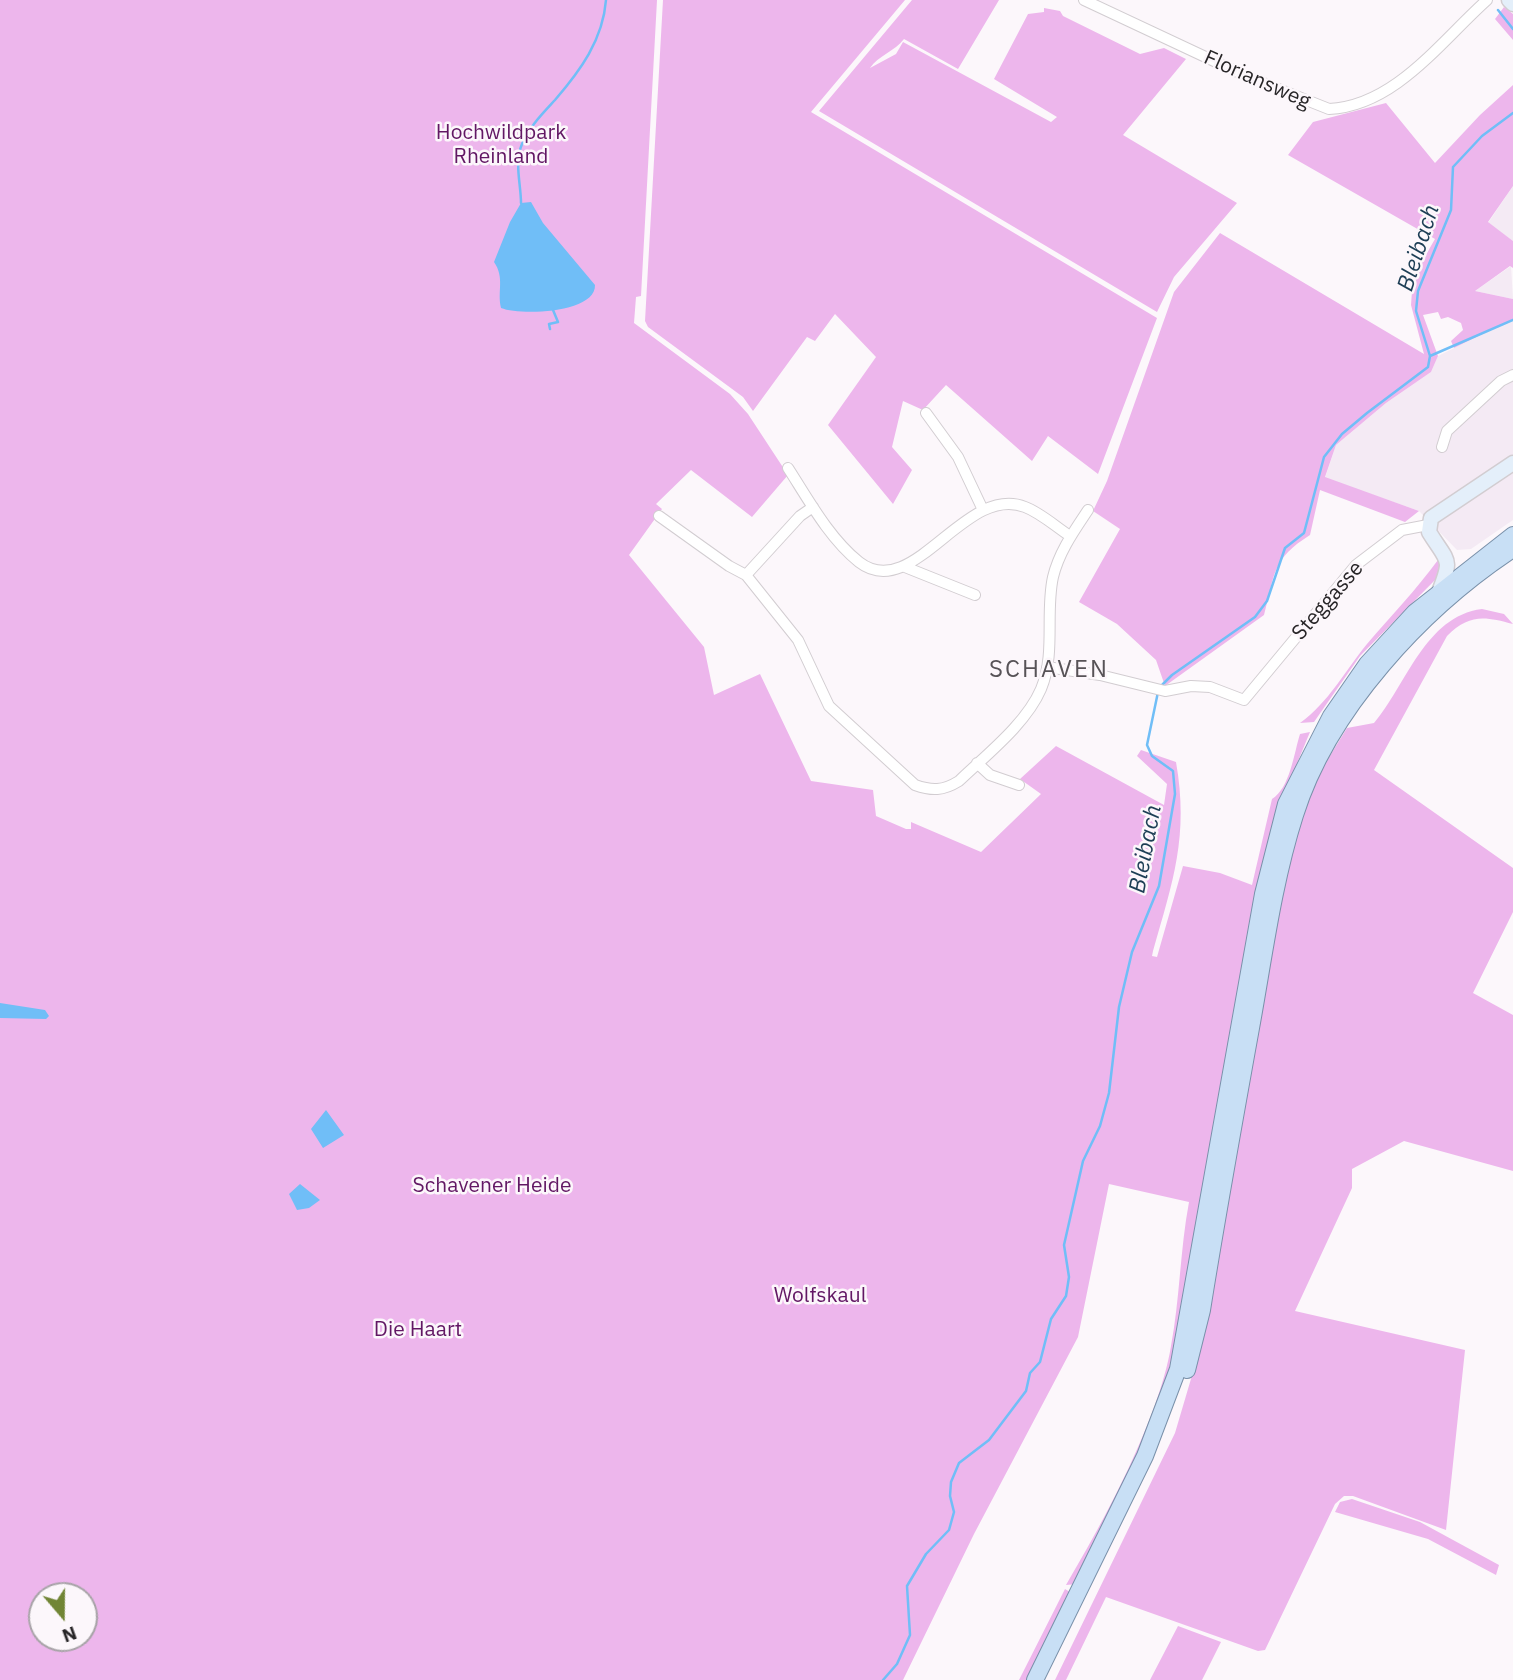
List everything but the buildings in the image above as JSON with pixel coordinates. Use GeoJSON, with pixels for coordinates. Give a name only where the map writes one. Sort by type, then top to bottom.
{"type":"FeatureCollection","features":[{"type":"Feature","properties":{"kind":"main road"},"geometry":{"type":"LineString","coordinates":[[1035,1680],[1145,1456],[1178,1369],[1263,894],[1286,804],[1331,716],[1367,664],[1394,632],[1439,592],[1513,535]]}},
{"type":"Feature","properties":{"kind":"main road"},"geometry":{"type":"LineString","coordinates":[[1044,1680],[1155,1461],[1188,1369],[1202,1310],[1273,904],[1295,814],[1332,738],[1354,701],[1382,666],[1422,623],[1467,583],[1513,549]]}},
{"type":"Feature","properties":{"kind":"street","name":"Floriansweg"},"geometry":{"type":"LineString","coordinates":[[1084,0],[1246,76],[1329,109],[1341,108],[1383,94],[1487,0]]}},
{"type":"Feature","properties":{"kind":"street"},"geometry":{"type":"LineString","coordinates":[[1509,0],[1513,4]]}},
{"type":"Feature","properties":{"kind":"street"},"geometry":{"type":"LineString","coordinates":[[1442,447],[1447,431],[1501,381],[1513,375]]}},
{"type":"Feature","properties":{"kind":"street"},"geometry":{"type":"LineString","coordinates":[[926,413],[958,457],[983,510]]}},
{"type":"Feature","properties":{"kind":"street"},"geometry":{"type":"LineString","coordinates":[[1439,592],[1448,573],[1448,560],[1428,525],[1436,513],[1472,493],[1513,463]]}},
{"type":"Feature","properties":{"kind":"street"},"geometry":{"type":"LineString","coordinates":[[788,468],[813,507],[859,562],[872,568],[905,566],[975,595]]}},
{"type":"Feature","properties":{"kind":"street"},"geometry":{"type":"LineString","coordinates":[[905,566],[983,510],[1005,505],[1024,506],[1070,536]]}},
{"type":"Feature","properties":{"kind":"street"},"geometry":{"type":"LineString","coordinates":[[746,575],[800,516],[813,507]]}},
{"type":"Feature","properties":{"kind":"street"},"geometry":{"type":"LineString","coordinates":[[659,516],[746,575],[798,640],[829,706],[915,785],[930,790],[947,788],[977,764],[1024,716],[1040,692],[1047,667],[1053,578],[1070,536],[1088,510]]}},
{"type":"Feature","properties":{"kind":"street","name":"Steggasse"},"geometry":{"type":"LineString","coordinates":[[1047,667],[1100,675],[1161,690],[1200,686],[1244,699],[1356,565],[1402,530],[1428,525]]}},
{"type":"Feature","properties":{"kind":"street"},"geometry":{"type":"LineString","coordinates":[[977,764],[990,775],[1019,785]]}},
{"type":"Feature","properties":{"kind":"shaded area"},"geometry":{"type":"Polygon","coordinates":[[[1513,186],[1513,241],[1488,223],[1513,186]]]}},
{"type":"Feature","properties":{"kind":"shaded area"},"geometry":{"type":"Polygon","coordinates":[[[1511,266],[1513,299],[1475,291],[1511,266]]]}},
{"type":"Feature","properties":{"kind":"shaded area"},"geometry":{"type":"Polygon","coordinates":[[[1513,319],[1513,520],[1471,549],[1457,550],[1419,511],[1325,478],[1336,445],[1386,403],[1431,372],[1438,356],[1513,319]]]}},
{"type":"Feature","properties":{"kind":"green space","name":"Schavener Heide"},"geometry":{"type":"Polygon","coordinates":[[[0,0],[657,0],[641,296],[636,297],[634,323],[730,394],[748,414],[788,475],[752,517],[691,470],[656,504],[662,509],[629,555],[704,647],[714,695],[760,674],[811,781],[873,790],[876,816],[906,829],[911,829],[911,822],[981,852],[1041,794],[1020,779],[1056,746],[1164,805],[1167,784],[1137,756],[1141,750],[1176,762],[1180,788],[1180,836],[1172,880],[1152,956],[1157,957],[1183,866],[1220,873],[1252,885],[1272,799],[1287,779],[1300,734],[1310,732],[1277,812],[1257,887],[1176,1354],[1152,1426],[1077,1584],[1066,1585],[1113,1501],[1143,1437],[1165,1375],[1189,1202],[1109,1184],[1078,1337],[974,1534],[903,1680],[0,1680],[0,0]]]}},
{"type":"Feature","properties":{"kind":"green space"},"geometry":{"type":"Polygon","coordinates":[[[663,0],[905,0],[811,112],[1157,318],[1098,474],[1048,436],[1032,461],[946,385],[923,410],[903,401],[892,447],[912,470],[893,504],[828,425],[876,357],[835,314],[815,341],[807,337],[753,411],[743,397],[648,327],[645,321],[663,0]]]}},
{"type":"Feature","properties":{"kind":"green space"},"geometry":{"type":"Polygon","coordinates":[[[912,0],[999,0],[958,69],[904,39],[870,68],[896,54],[903,42],[1051,122],[1057,117],[994,79],[1028,14],[1044,12],[1044,8],[1060,11],[1063,16],[1140,54],[1164,48],[1186,59],[1123,135],[1237,203],[1174,277],[1157,312],[819,111],[912,0]]]}},
{"type":"Feature","properties":{"kind":"green space"},"geometry":{"type":"Polygon","coordinates":[[[1504,7],[1513,14],[1513,40],[1495,19],[1504,7]]]}},
{"type":"Feature","properties":{"kind":"green space"},"geometry":{"type":"Polygon","coordinates":[[[1513,85],[1513,186],[1488,222],[1513,241],[1513,268],[1510,266],[1475,291],[1513,299],[1513,319],[1454,348],[1451,341],[1463,330],[1461,323],[1448,317],[1441,319],[1438,312],[1423,315],[1438,356],[1431,372],[1386,403],[1336,445],[1325,477],[1419,511],[1405,522],[1320,490],[1310,535],[1288,552],[1277,568],[1264,615],[1165,686],[1156,660],[1117,624],[1079,602],[1120,529],[1093,511],[1107,481],[1174,292],[1220,233],[1424,354],[1411,305],[1413,277],[1435,239],[1288,155],[1313,122],[1386,103],[1435,163],[1480,115],[1513,85]]]}},
{"type":"Feature","properties":{"kind":"green space"},"geometry":{"type":"Polygon","coordinates":[[[1438,560],[1442,566],[1437,578],[1360,656],[1314,722],[1300,723],[1328,696],[1367,644],[1438,560]]]}},
{"type":"Feature","properties":{"kind":"green space"},"geometry":{"type":"Polygon","coordinates":[[[1482,609],[1504,614],[1513,624],[1485,618],[1470,620],[1447,636],[1374,770],[1513,868],[1513,912],[1473,993],[1513,1015],[1513,1171],[1404,1141],[1352,1169],[1352,1188],[1295,1311],[1465,1350],[1446,1530],[1353,1496],[1344,1496],[1335,1504],[1265,1650],[1258,1651],[1106,1597],[1066,1680],[1055,1680],[1175,1433],[1201,1345],[1275,930],[1297,829],[1315,780],[1347,728],[1374,723],[1431,638],[1462,614],[1482,609]]]}},
{"type":"Feature","properties":{"kind":"green space"},"geometry":{"type":"Polygon","coordinates":[[[1352,1499],[1420,1522],[1499,1565],[1496,1575],[1428,1539],[1335,1512],[1340,1502],[1352,1499]]]}},
{"type":"Feature","properties":{"kind":"green space"},"geometry":{"type":"Polygon","coordinates":[[[1065,1589],[1070,1592],[1029,1680],[1019,1680],[1065,1589]]]}},
{"type":"Feature","properties":{"kind":"green space"},"geometry":{"type":"Polygon","coordinates":[[[1178,1626],[1221,1642],[1202,1680],[1150,1680],[1178,1626]]]}},
{"type":"Feature","properties":{"kind":"water"},"geometry":{"type":"Polygon","coordinates":[[[531,202],[543,223],[595,285],[592,294],[584,302],[540,312],[501,308],[500,279],[494,262],[521,203],[531,202]]]}},
{"type":"Feature","properties":{"kind":"water"},"geometry":{"type":"Polygon","coordinates":[[[0,1003],[45,1010],[49,1016],[46,1019],[0,1018],[0,1003]]]}},
{"type":"Feature","properties":{"kind":"water"},"geometry":{"type":"Polygon","coordinates":[[[326,1110],[344,1135],[323,1148],[311,1129],[326,1110]]]}},
{"type":"Feature","properties":{"kind":"water"},"geometry":{"type":"Polygon","coordinates":[[[300,1184],[320,1200],[309,1208],[297,1210],[289,1194],[300,1184]]]}},
{"type":"Feature","properties":{"kind":"waterway"},"geometry":{"type":"LineString","coordinates":[[521,203],[518,166],[522,144],[532,126],[573,78],[589,54],[600,28],[606,0]]}},
{"type":"Feature","properties":{"kind":"waterway"},"geometry":{"type":"LineString","coordinates":[[1498,10],[1513,29]]}},
{"type":"Feature","properties":{"kind":"waterway","name":"Bleibach"},"geometry":{"type":"LineString","coordinates":[[1161,686],[1172,675],[1255,617],[1267,601],[1285,548],[1304,533],[1324,457],[1342,434],[1428,367],[1430,356],[1416,311],[1418,291],[1451,210],[1453,167],[1482,136],[1513,113]]}},
{"type":"Feature","properties":{"kind":"waterway"},"geometry":{"type":"LineString","coordinates":[[550,329],[549,324],[558,322],[553,310]]}},
{"type":"Feature","properties":{"kind":"waterway"},"geometry":{"type":"LineString","coordinates":[[1430,356],[1513,320]]}},
{"type":"Feature","properties":{"kind":"waterway","name":"Bleibach"},"geometry":{"type":"LineString","coordinates":[[883,1680],[897,1664],[910,1635],[907,1586],[926,1554],[949,1530],[954,1512],[950,1496],[951,1482],[959,1463],[989,1440],[1026,1391],[1030,1373],[1040,1362],[1051,1319],[1066,1296],[1069,1277],[1064,1245],[1083,1161],[1100,1126],[1109,1093],[1119,1007],[1132,952],[1159,886],[1175,794],[1173,771],[1152,756],[1147,745],[1158,692]]}},
{"type":"Feature","properties":{"kind":"district","name":"SCHAVEN"},"geometry":{"type":"Point","coordinates":[1049,670]}},
{"type":"Feature","properties":{"kind":"park label","name":"Hochwildpark Rheinland"},"geometry":{"type":"Point","coordinates":[501,145]}},
{"type":"Feature","properties":{"kind":"park label","name":"Wolfskaul"},"geometry":{"type":"Point","coordinates":[820,1296]}},
{"type":"Feature","properties":{"kind":"park label","name":"Die Haart"},"geometry":{"type":"Point","coordinates":[418,1330]}}]}
